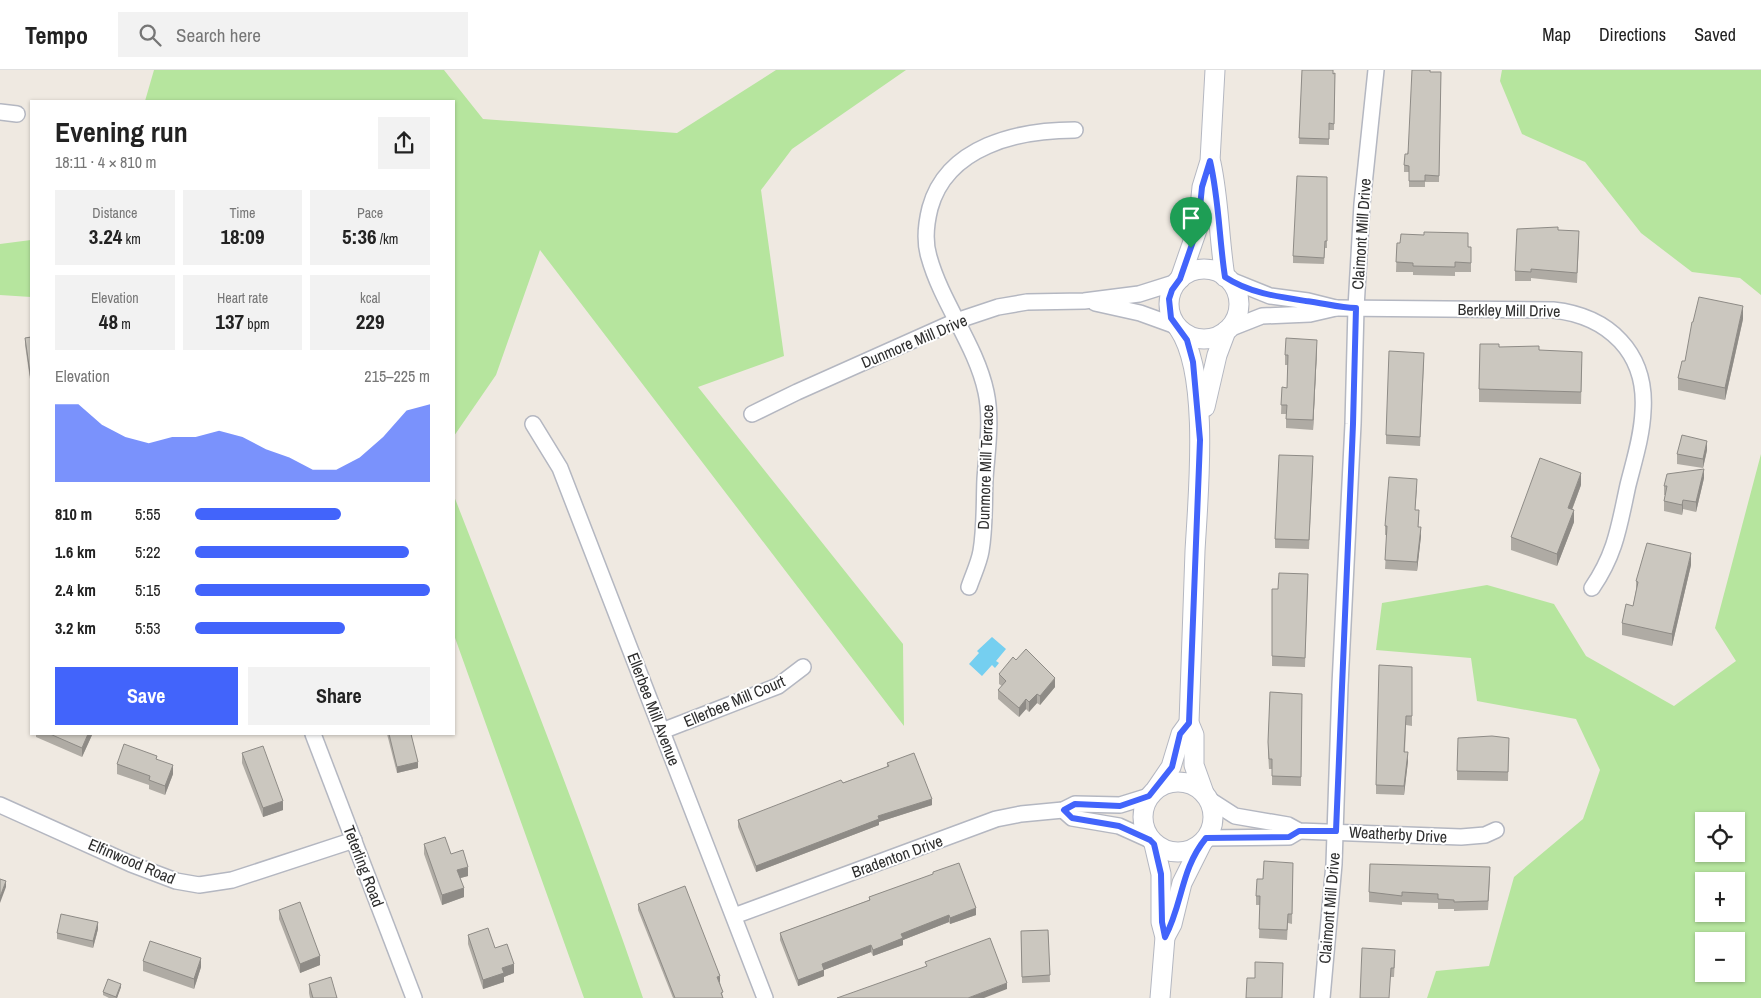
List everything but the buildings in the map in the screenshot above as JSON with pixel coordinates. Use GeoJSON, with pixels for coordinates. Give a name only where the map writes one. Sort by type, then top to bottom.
{"type":"FeatureCollection","features":[{"type":"Feature","properties":{"kind":"street"},"geometry":{"type":"LineString","coordinates":[[1200,440],[1193,362],[1187,340],[1178,328],[1169,309],[1172,290],[1178,280],[1198,227],[1202,187],[1210,161],[1215,70]]}},
{"type":"Feature","properties":{"kind":"street","name":"Claimont Mill Drive"},"geometry":{"type":"LineString","coordinates":[[1322,998],[1336,831],[1356,308],[1362,204],[1376,70]]}},
{"type":"Feature","properties":{"kind":"street"},"geometry":{"type":"LineString","coordinates":[[0,112],[17,114]]}},
{"type":"Feature","properties":{"kind":"street","name":"Dunmore Mill Terrace"},"geometry":{"type":"LineString","coordinates":[[969,586],[981,552],[988,411],[984,384],[931,264],[926,243],[928,218],[940,184],[962,159],[990,145],[1037,131],[1074,130]]}},
{"type":"Feature","properties":{"kind":"street"},"geometry":{"type":"LineString","coordinates":[[1165,937],[1172,924],[1182,883],[1211,831],[1213,814],[1194,765],[1194,735],[1189,723],[1200,440],[1209,384],[1228,330],[1237,316],[1239,306],[1236,291],[1227,278],[1221,249],[1216,188],[1210,161]]}},
{"type":"Feature","properties":{"kind":"street"},"geometry":{"type":"LineString","coordinates":[[1178,280],[1197,270],[1207,269],[1227,278]]}},
{"type":"Feature","properties":{"kind":"street","name":"Berkley Mill Drive"},"geometry":{"type":"LineString","coordinates":[[1227,278],[1270,296],[1308,301],[1336,308]]}},
{"type":"Feature","properties":{"kind":"street","name":"Dunmore Mill Drive"},"geometry":{"type":"LineString","coordinates":[[752,414],[956,321],[998,307],[1027,302],[1084,301],[1147,292],[1178,280]]}},
{"type":"Feature","properties":{"kind":"street","name":"Dunmore Mill Drive"},"geometry":{"type":"LineString","coordinates":[[1084,301],[1140,313],[1178,328]]}},
{"type":"Feature","properties":{"kind":"street","name":"Berkley Mill Drive"},"geometry":{"type":"LineString","coordinates":[[1228,330],[1262,316],[1310,314],[1336,308],[1553,310],[1572,312],[1590,318],[1605,326],[1620,339],[1633,358],[1640,376],[1643,411],[1612,553],[1592,588]]}},
{"type":"Feature","properties":{"kind":"street"},"geometry":{"type":"LineString","coordinates":[[1178,328],[1196,338],[1206,339],[1228,330]]}},
{"type":"Feature","properties":{"kind":"street","name":"Ellerbee Mill Avenue"},"geometry":{"type":"LineString","coordinates":[[533,424],[560,468],[765,998]]}},
{"type":"Feature","properties":{"kind":"street","name":"Ellerbee Mill Court"},"geometry":{"type":"LineString","coordinates":[[662,731],[778,686],[803,667]]}},
{"type":"Feature","properties":{"kind":"street"},"geometry":{"type":"LineString","coordinates":[[1160,998],[1165,937],[1162,922],[1161,874],[1152,842],[1145,832],[1142,814],[1153,793],[1172,767],[1180,734],[1189,723]]}},
{"type":"Feature","properties":{"kind":"street","name":"Teterling Road"},"geometry":{"type":"LineString","coordinates":[[314,735],[414,998]]}},
{"type":"Feature","properties":{"kind":"street"},"geometry":{"type":"LineString","coordinates":[[1153,793],[1172,782],[1181,782],[1189,784],[1206,795]]}},
{"type":"Feature","properties":{"kind":"street","name":"Bradenton Drive"},"geometry":{"type":"LineString","coordinates":[[734,916],[996,819],[1035,812],[1064,810],[1075,804],[1120,806],[1153,793]]}},
{"type":"Feature","properties":{"kind":"street","name":"Weatherby Drive"},"geometry":{"type":"LineString","coordinates":[[1206,795],[1234,816],[1288,824],[1299,831]]}},
{"type":"Feature","properties":{"kind":"street","name":"Elfinwood Road"},"geometry":{"type":"LineString","coordinates":[[0,805],[132,864],[176,881],[199,885],[232,880],[354,840]]}},
{"type":"Feature","properties":{"kind":"street","name":"Bradenton Drive"},"geometry":{"type":"LineString","coordinates":[[1064,810],[1072,818],[1119,826],[1152,842]]}},
{"type":"Feature","properties":{"kind":"street","name":"Weatherby Drive"},"geometry":{"type":"LineString","coordinates":[[1204,841],[1289,837],[1299,831],[1467,837],[1485,835],[1496,830]]}},
{"type":"Feature","properties":{"kind":"street"},"geometry":{"type":"LineString","coordinates":[[1152,842],[1173,852],[1194,849],[1204,841]]}},
{"type":"Feature","properties":{"kind":"green space"},"geometry":{"type":"Polygon","coordinates":[[[154,70],[444,70],[483,119],[677,133],[776,70],[906,70],[792,149],[761,190],[784,356],[698,387],[903,644],[904,726],[540,250],[496,375],[455,435],[455,100],[145,100],[154,70]]]}},
{"type":"Feature","properties":{"kind":"green space"},"geometry":{"type":"Polygon","coordinates":[[[1502,70],[1761,70],[1761,295],[1740,278],[1692,272],[1641,233],[1585,162],[1522,134],[1500,81],[1502,70]]]}},
{"type":"Feature","properties":{"kind":"green space"},"geometry":{"type":"Polygon","coordinates":[[[30,240],[30,297],[0,295],[0,244],[30,240]]]}},
{"type":"Feature","properties":{"kind":"green space"},"geometry":{"type":"Polygon","coordinates":[[[1761,454],[1761,998],[1427,998],[1436,971],[1489,966],[1514,877],[1583,819],[1600,770],[1576,719],[1477,701],[1471,658],[1376,650],[1382,603],[1487,585],[1554,604],[1586,656],[1674,706],[1736,661],[1715,628],[1761,454]]]}},
{"type":"Feature","properties":{"kind":"green space"},"geometry":{"type":"Polygon","coordinates":[[[455,499],[575,809],[643,998],[584,998],[455,638],[455,499]]]}},
{"type":"Feature","properties":{"kind":"water"},"geometry":{"type":"Polygon","coordinates":[[[992,637],[1006,649],[996,661],[999,663],[995,668],[992,665],[982,676],[969,664],[979,653],[977,651],[992,637]]]}},
{"type":"Feature","properties":{"kind":"route"},"geometry":{"type":"LineString","coordinates":[[1210,161],[1216,188],[1225,277],[1270,296],[1308,301],[1336,308],[1356,308],[1353,424],[1340,685],[1336,831],[1299,831],[1289,837],[1206,838],[1192,861],[1182,883],[1172,924],[1165,937],[1162,922],[1161,874],[1154,844],[1150,840],[1119,826],[1072,818],[1064,810],[1075,804],[1120,806],[1149,796],[1172,767],[1180,734],[1189,723],[1200,440],[1193,362],[1187,340],[1171,318],[1169,299],[1172,290],[1180,279],[1191,248],[1198,227],[1202,187],[1210,161]]}}]}
